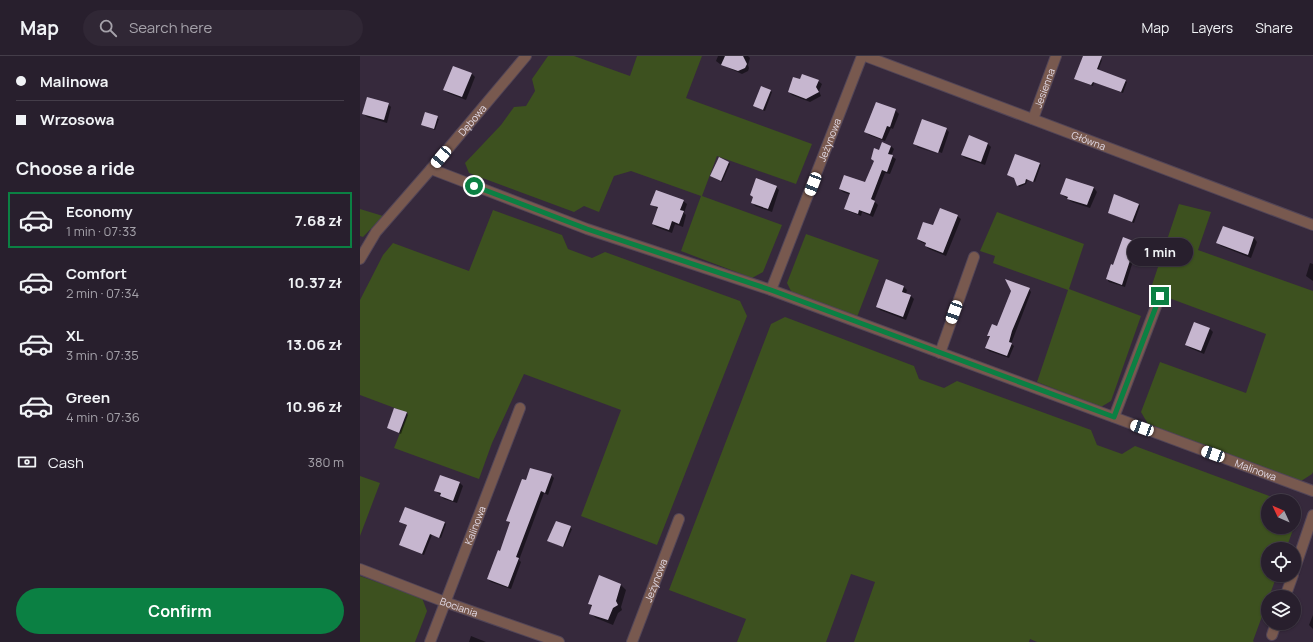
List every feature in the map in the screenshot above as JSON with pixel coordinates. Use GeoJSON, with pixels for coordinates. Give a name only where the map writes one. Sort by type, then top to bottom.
{"type":"FeatureCollection","features":[{"type":"Feature","properties":{"kind":"street","name":"Dębowa"},"geometry":{"type":"LineString","coordinates":[[360,259],[376,232],[526,56]]}},
{"type":"Feature","properties":{"kind":"street","name":"Główna"},"geometry":{"type":"LineString","coordinates":[[864,56],[1313,225]]}},
{"type":"Feature","properties":{"kind":"street","name":"Jeżynowa"},"geometry":{"type":"LineString","coordinates":[[771,290],[864,56]]}},
{"type":"Feature","properties":{"kind":"street","name":"Jesienna"},"geometry":{"type":"LineString","coordinates":[[1033,119],[1056,56]]}},
{"type":"Feature","properties":{"kind":"street","name":"Malinowa"},"geometry":{"type":"LineString","coordinates":[[431,169],[587,229],[771,290],[1313,491]]}},
{"type":"Feature","properties":{"kind":"street"},"geometry":{"type":"LineString","coordinates":[[940,353],[974,257]]}},
{"type":"Feature","properties":{"kind":"street"},"geometry":{"type":"LineString","coordinates":[[1114,417],[1160,296]]}},
{"type":"Feature","properties":{"kind":"street","name":"Kalinowa"},"geometry":{"type":"LineString","coordinates":[[430,642],[520,408]]}},
{"type":"Feature","properties":{"kind":"street"},"geometry":{"type":"LineString","coordinates":[[1301,550],[1313,515]]}},
{"type":"Feature","properties":{"kind":"street","name":"Jeżynowa"},"geometry":{"type":"LineString","coordinates":[[632,642],[679,519]]}},
{"type":"Feature","properties":{"kind":"street","name":"Bociania"},"geometry":{"type":"LineString","coordinates":[[360,569],[445,602],[559,642]]}},
{"type":"Feature","properties":{"kind":"street"},"geometry":{"type":"LineString","coordinates":[[1272,635],[1274,630]]}},
{"type":"Feature","properties":{"kind":"green space"},"geometry":{"type":"Polygon","coordinates":[[[548,56],[574,56],[630,76],[637,56],[702,56],[686,98],[812,144],[796,184],[717,156],[702,196],[782,225],[763,272],[752,278],[681,251],[701,196],[631,171],[614,176],[599,212],[584,206],[574,212],[469,173],[465,163],[501,125],[514,107],[526,106],[535,91],[532,79],[548,56]]]}},
{"type":"Feature","properties":{"kind":"green space"},"geometry":{"type":"Polygon","coordinates":[[[1179,204],[1211,212],[1198,250],[1313,291],[1313,472],[1301,481],[1148,424],[1141,412],[1160,362],[1246,393],[1266,334],[1150,291],[1179,204]]]}},
{"type":"Feature","properties":{"kind":"green space"},"geometry":{"type":"Polygon","coordinates":[[[360,209],[383,216],[363,237],[360,236],[360,209]]]}},
{"type":"Feature","properties":{"kind":"green space"},"geometry":{"type":"Polygon","coordinates":[[[493,210],[562,235],[568,249],[592,258],[605,252],[740,301],[747,316],[657,545],[581,516],[621,410],[524,374],[492,443],[479,479],[394,448],[408,413],[360,395],[360,300],[383,255],[393,243],[469,271],[493,210]]]}},
{"type":"Feature","properties":{"kind":"green space"},"geometry":{"type":"Polygon","coordinates":[[[997,212],[1084,244],[1069,289],[1141,316],[1111,401],[1101,407],[1037,382],[1068,290],[993,263],[995,256],[980,251],[997,212]]]}},
{"type":"Feature","properties":{"kind":"green space"},"geometry":{"type":"Polygon","coordinates":[[[806,234],[879,260],[857,317],[792,293],[787,283],[806,234]]]}},
{"type":"Feature","properties":{"kind":"green space"},"geometry":{"type":"Polygon","coordinates":[[[785,317],[914,366],[919,379],[944,388],[957,381],[1091,430],[1097,445],[1122,454],[1135,446],[1264,494],[1261,494],[1261,534],[1291,534],[1289,542],[1261,542],[1261,582],[1274,582],[1272,590],[1261,590],[1261,619],[1253,641],[1254,642],[1037,642],[1030,639],[1029,642],[854,642],[875,582],[851,574],[826,642],[737,642],[746,619],[669,590],[771,324],[785,317]]]}},
{"type":"Feature","properties":{"kind":"green space"},"geometry":{"type":"Polygon","coordinates":[[[360,476],[380,483],[360,536],[360,476]]]}},
{"type":"Feature","properties":{"kind":"green space"},"geometry":{"type":"Polygon","coordinates":[[[360,576],[422,598],[427,611],[415,642],[360,642],[360,576]]]}},
{"type":"Feature","properties":{"kind":"building"},"geometry":{"type":"Polygon","coordinates":[[[725,56],[743,56],[747,64],[745,68],[738,71],[721,65],[725,56]]]}},
{"type":"Feature","properties":{"kind":"building"},"geometry":{"type":"Polygon","coordinates":[[[1083,56],[1102,56],[1097,69],[1126,80],[1121,92],[1093,82],[1091,85],[1074,79],[1083,56]]]}},
{"type":"Feature","properties":{"kind":"building"},"geometry":{"type":"Polygon","coordinates":[[[453,66],[472,73],[462,97],[443,90],[453,66]]]}},
{"type":"Feature","properties":{"kind":"building"},"geometry":{"type":"Polygon","coordinates":[[[802,74],[819,80],[816,87],[819,92],[806,99],[788,92],[793,77],[800,79],[802,74]]]}},
{"type":"Feature","properties":{"kind":"building"},"geometry":{"type":"Polygon","coordinates":[[[761,86],[771,90],[763,110],[753,106],[761,86]]]}},
{"type":"Feature","properties":{"kind":"building"},"geometry":{"type":"Polygon","coordinates":[[[367,97],[389,103],[384,120],[362,114],[367,97]]]}},
{"type":"Feature","properties":{"kind":"building"},"geometry":{"type":"Polygon","coordinates":[[[876,102],[896,109],[890,127],[887,126],[882,139],[864,132],[876,102]]]}},
{"type":"Feature","properties":{"kind":"building"},"geometry":{"type":"Polygon","coordinates":[[[425,112],[438,116],[434,129],[421,125],[425,112]]]}},
{"type":"Feature","properties":{"kind":"building"},"geometry":{"type":"Polygon","coordinates":[[[922,119],[947,128],[938,153],[913,144],[922,119]]]}},
{"type":"Feature","properties":{"kind":"building"},"geometry":{"type":"Polygon","coordinates":[[[969,135],[988,143],[981,162],[961,155],[969,135]]]}},
{"type":"Feature","properties":{"kind":"building"},"geometry":{"type":"Polygon","coordinates":[[[882,142],[891,146],[888,154],[893,155],[887,172],[882,170],[871,199],[875,201],[870,214],[859,210],[858,214],[844,209],[850,193],[839,189],[844,175],[865,182],[874,161],[871,159],[874,148],[879,150],[882,142]]]}},
{"type":"Feature","properties":{"kind":"building"},"geometry":{"type":"Polygon","coordinates":[[[1015,154],[1040,163],[1033,182],[1026,179],[1025,183],[1017,186],[1014,178],[1007,175],[1015,154]]]}},
{"type":"Feature","properties":{"kind":"building"},"geometry":{"type":"Polygon","coordinates":[[[719,157],[729,162],[721,181],[710,176],[719,157]]]}},
{"type":"Feature","properties":{"kind":"building"},"geometry":{"type":"Polygon","coordinates":[[[756,178],[777,186],[768,209],[751,203],[753,197],[750,195],[756,178]]]}},
{"type":"Feature","properties":{"kind":"building"},"geometry":{"type":"Polygon","coordinates":[[[1066,178],[1094,187],[1087,205],[1067,199],[1068,197],[1060,194],[1066,178]]]}},
{"type":"Feature","properties":{"kind":"building"},"geometry":{"type":"Polygon","coordinates":[[[656,190],[684,200],[680,210],[684,211],[679,224],[672,221],[669,230],[652,224],[658,207],[650,205],[656,190]]]}},
{"type":"Feature","properties":{"kind":"building"},"geometry":{"type":"Polygon","coordinates":[[[1114,194],[1139,204],[1132,222],[1108,213],[1114,194]]]}},
{"type":"Feature","properties":{"kind":"building"},"geometry":{"type":"Polygon","coordinates":[[[940,208],[958,215],[943,253],[925,246],[926,243],[917,239],[923,222],[933,225],[940,208]]]}},
{"type":"Feature","properties":{"kind":"building"},"geometry":{"type":"Polygon","coordinates":[[[1223,226],[1254,237],[1248,255],[1216,243],[1223,226]]]}},
{"type":"Feature","properties":{"kind":"building"},"geometry":{"type":"Polygon","coordinates":[[[1123,237],[1136,242],[1122,285],[1106,279],[1111,264],[1113,265],[1123,237]]]}},
{"type":"Feature","properties":{"kind":"building"},"geometry":{"type":"Polygon","coordinates":[[[886,279],[904,286],[902,292],[911,295],[903,317],[876,307],[886,279]]]}},
{"type":"Feature","properties":{"kind":"building"},"geometry":{"type":"Polygon","coordinates":[[[1005,279],[1030,288],[1012,331],[1009,342],[1012,343],[1007,356],[985,348],[990,336],[987,336],[992,324],[997,326],[1011,291],[1005,279]]]}},
{"type":"Feature","properties":{"kind":"building"},"geometry":{"type":"Polygon","coordinates":[[[1194,322],[1210,328],[1201,351],[1185,345],[1194,322]]]}},
{"type":"Feature","properties":{"kind":"building"},"geometry":{"type":"Polygon","coordinates":[[[394,408],[407,412],[399,433],[387,428],[394,408]]]}},
{"type":"Feature","properties":{"kind":"building"},"geometry":{"type":"Polygon","coordinates":[[[530,468],[552,474],[545,493],[541,491],[516,557],[519,558],[508,587],[487,579],[498,550],[500,551],[510,522],[506,521],[522,479],[526,480],[530,468]]]}},
{"type":"Feature","properties":{"kind":"building"},"geometry":{"type":"Polygon","coordinates":[[[440,475],[460,482],[453,501],[440,496],[441,493],[434,491],[440,475]]]}},
{"type":"Feature","properties":{"kind":"building"},"geometry":{"type":"Polygon","coordinates":[[[405,507],[445,522],[439,538],[430,534],[422,554],[399,545],[407,525],[399,522],[405,507]]]}},
{"type":"Feature","properties":{"kind":"building"},"geometry":{"type":"Polygon","coordinates":[[[556,521],[571,526],[563,547],[547,541],[556,521]]]}},
{"type":"Feature","properties":{"kind":"building"},"geometry":{"type":"Polygon","coordinates":[[[599,575],[621,584],[616,601],[618,605],[613,608],[608,620],[589,614],[592,605],[588,604],[599,575]]]}},
{"type":"Feature","properties":{"kind":"route"},"geometry":{"type":"LineString","coordinates":[[474,186],[587,229],[771,290],[1114,417],[1160,296]]}}]}
